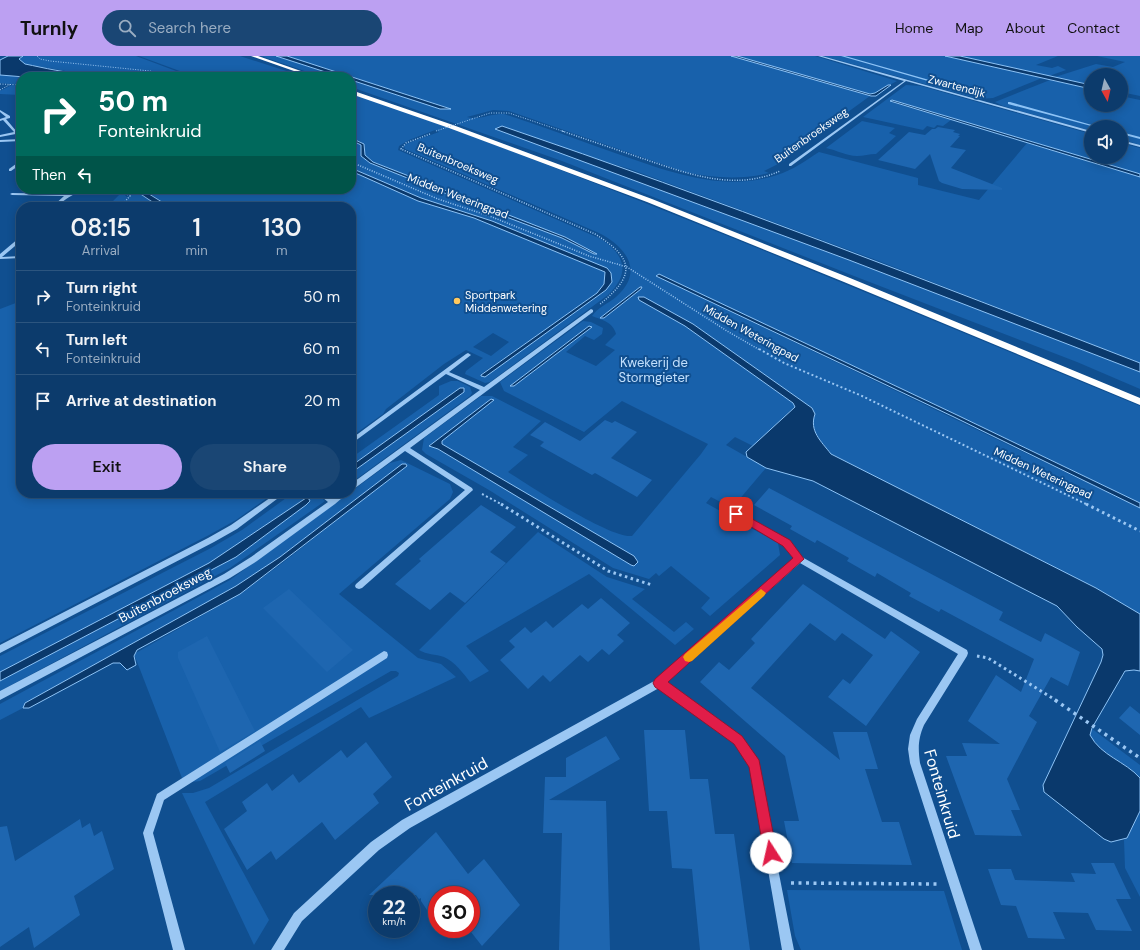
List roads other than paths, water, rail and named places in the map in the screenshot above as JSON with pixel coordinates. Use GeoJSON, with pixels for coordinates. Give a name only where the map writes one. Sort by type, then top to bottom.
{"type":"FeatureCollection","features":[{"type":"Feature","properties":{"kind":"highway"},"geometry":{"type":"LineString","coordinates":[[245,56],[293,72]]}},
{"type":"Feature","properties":{"kind":"highway"},"geometry":{"type":"LineString","coordinates":[[253,56],[301,72]]}},
{"type":"Feature","properties":{"kind":"highway"},"geometry":{"type":"LineString","coordinates":[[356,92],[463,127],[708,220],[1140,395]]}},
{"type":"Feature","properties":{"kind":"highway"},"geometry":{"type":"LineString","coordinates":[[356,92],[698,221],[927,313],[1140,402]]}},
{"type":"Feature","properties":{"kind":"street","name":"Zwartendijk"},"geometry":{"type":"LineString","coordinates":[[819,56],[1084,130]]}},
{"type":"Feature","properties":{"kind":"street","name":"Buitenbroeksweg"},"geometry":{"type":"LineString","coordinates":[[790,165],[905,81]]}},
{"type":"Feature","properties":{"kind":"street"},"geometry":{"type":"LineString","coordinates":[[0,111],[9,117],[2,120],[16,132]]}},
{"type":"Feature","properties":{"kind":"street"},"geometry":{"type":"LineString","coordinates":[[0,136],[16,132]]}},
{"type":"Feature","properties":{"kind":"street"},"geometry":{"type":"LineString","coordinates":[[0,141],[16,140]]}},
{"type":"Feature","properties":{"kind":"street"},"geometry":{"type":"LineString","coordinates":[[1128,143],[1140,146]]}},
{"type":"Feature","properties":{"kind":"street"},"geometry":{"type":"LineString","coordinates":[[10,170],[16,166]]}},
{"type":"Feature","properties":{"kind":"street"},"geometry":{"type":"LineString","coordinates":[[12,194],[71,194]]}},
{"type":"Feature","properties":{"kind":"street"},"geometry":{"type":"LineString","coordinates":[[60,202],[68,195]]}},
{"type":"Feature","properties":{"kind":"street"},"geometry":{"type":"LineString","coordinates":[[0,257],[16,243]]}},
{"type":"Feature","properties":{"kind":"street"},"geometry":{"type":"LineString","coordinates":[[0,257],[16,257]]}},
{"type":"Feature","properties":{"kind":"street"},"geometry":{"type":"LineString","coordinates":[[356,484],[483,389],[591,311]]}},
{"type":"Feature","properties":{"kind":"street"},"geometry":{"type":"LineString","coordinates":[[356,438],[468,355]]}},
{"type":"Feature","properties":{"kind":"street"},"geometry":{"type":"LineString","coordinates":[[445,372],[483,389]]}},
{"type":"Feature","properties":{"kind":"street"},"geometry":{"type":"LineString","coordinates":[[359,586],[470,490],[405,448]]}},
{"type":"Feature","properties":{"kind":"street","name":"Buitenbroeksweg"},"geometry":{"type":"LineString","coordinates":[[0,649],[211,540],[234,527],[275,498]]}},
{"type":"Feature","properties":{"kind":"street"},"geometry":{"type":"LineString","coordinates":[[327,498],[333,502]]}},
{"type":"Feature","properties":{"kind":"street","name":"Buitenbroeksweg"},"geometry":{"type":"LineString","coordinates":[[0,696],[227,576],[254,559],[338,498]]}},
{"type":"Feature","properties":{"kind":"street"},"geometry":{"type":"LineString","coordinates":[[736,514],[786,543],[799,559]]}},
{"type":"Feature","properties":{"kind":"street","name":"Fonteinkruid"},"geometry":{"type":"LineString","coordinates":[[277,950],[298,917],[375,846],[406,824],[659,683],[799,559],[964,653],[920,722],[915,735],[913,749],[919,779],[976,950]]}},
{"type":"Feature","properties":{"kind":"street"},"geometry":{"type":"LineString","coordinates":[[179,950],[148,833],[160,797],[384,655]]}},
{"type":"Feature","properties":{"kind":"street"},"geometry":{"type":"LineString","coordinates":[[659,683],[738,740],[754,765],[788,950]]}},
{"type":"Feature","properties":{"kind":"waterway"},"geometry":{"type":"LineString","coordinates":[[842,56],[981,95]]}},
{"type":"Feature","properties":{"kind":"waterway"},"geometry":{"type":"LineString","coordinates":[[1009,103],[1084,123]]}},
{"type":"Feature","properties":{"kind":"waterway"},"geometry":{"type":"LineString","coordinates":[[1128,135],[1140,138]]}},
{"type":"Feature","properties":{"kind":"place","name":"Sportpark Middenwetering"},"geometry":{"type":"Point","coordinates":[457,301]}},
{"type":"Feature","properties":{"kind":"park label","name":"Kwekerij de Stormgieter"},"geometry":{"type":"Point","coordinates":[654,370]}}]}
